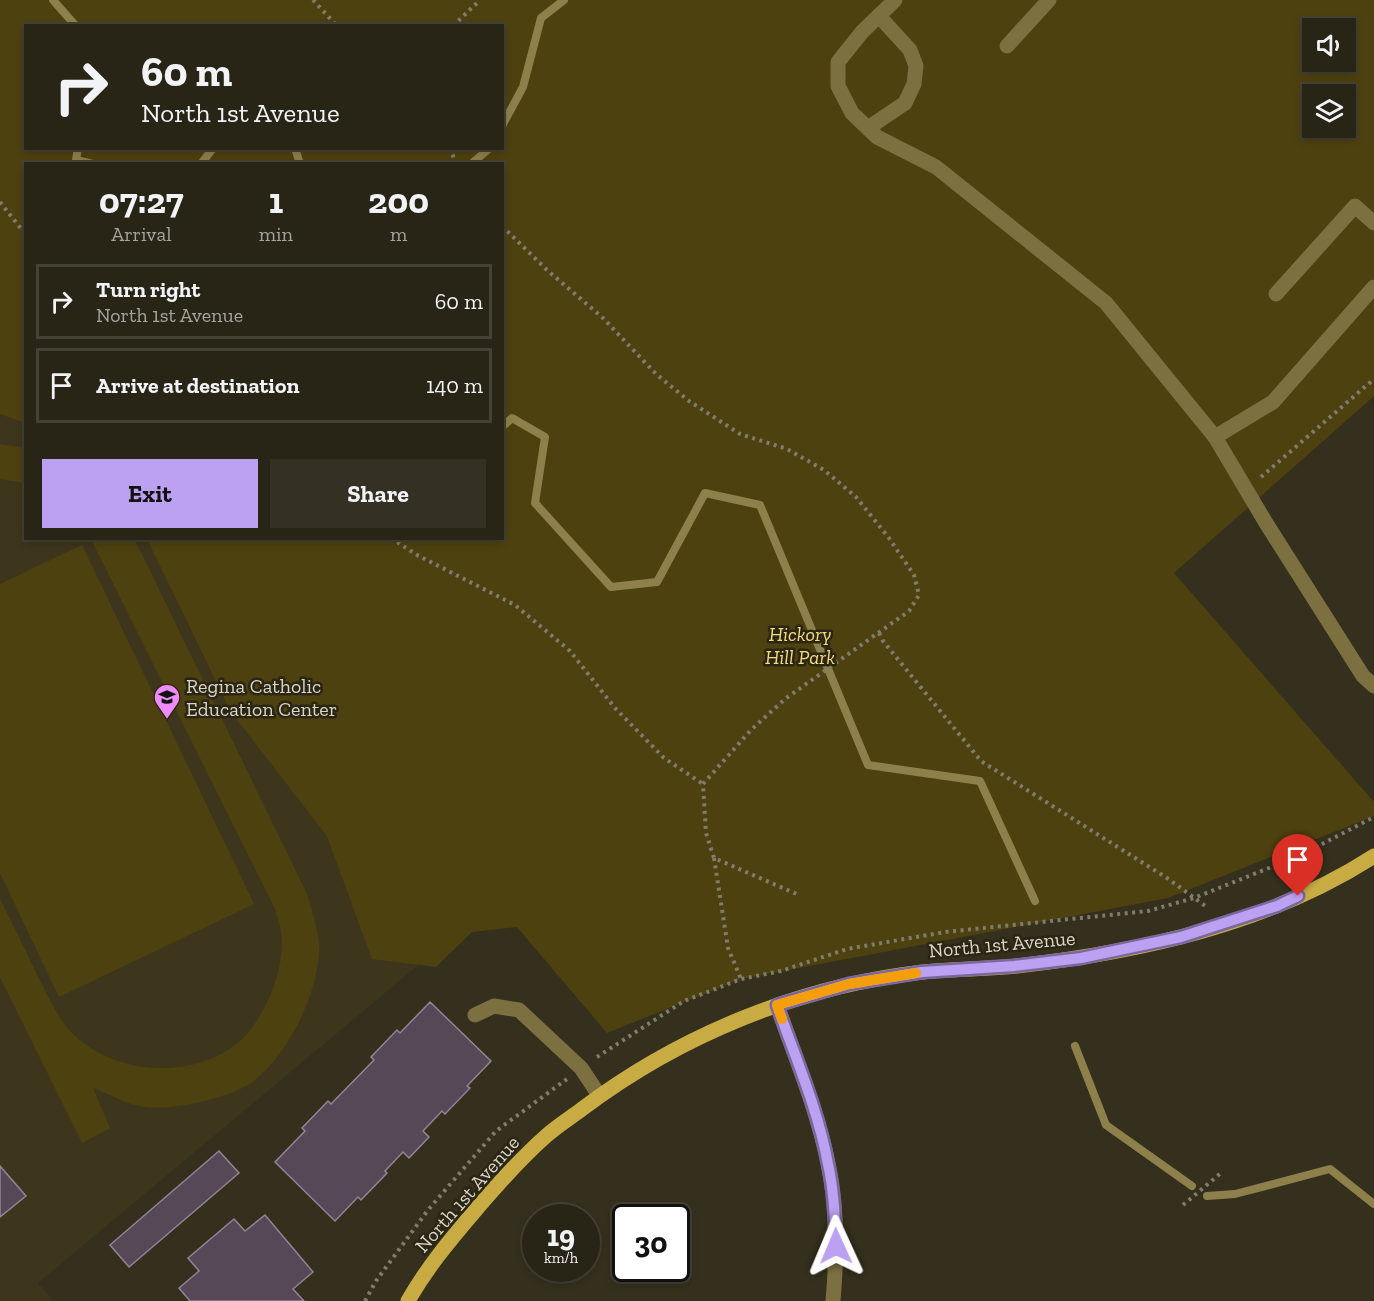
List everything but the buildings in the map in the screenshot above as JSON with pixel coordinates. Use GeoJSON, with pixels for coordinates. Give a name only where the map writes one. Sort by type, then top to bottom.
{"type":"FeatureCollection","features":[{"type":"Feature","properties":{"kind":"main road","name":"North 1st Avenue"},"geometry":{"type":"LineString","coordinates":[[408,1301],[454,1236],[502,1179],[548,1134],[599,1095],[656,1059],[720,1027],[777,1005],[849,984],[922,972],[1014,966],[1081,958],[1181,937],[1277,906],[1358,867],[1374,856]]}},
{"type":"Feature","properties":{"kind":"street"},"geometry":{"type":"LineString","coordinates":[[895,0],[838,62],[838,86],[852,113],[877,137],[936,166],[1106,303],[1215,437],[1266,523],[1363,676],[1374,686]]}},
{"type":"Feature","properties":{"kind":"street"},"geometry":{"type":"LineString","coordinates":[[1007,46],[1049,0]]}},
{"type":"Feature","properties":{"kind":"street"},"geometry":{"type":"LineString","coordinates":[[868,128],[905,103],[915,84],[916,66],[910,50],[879,16]]}},
{"type":"Feature","properties":{"kind":"street"},"geometry":{"type":"LineString","coordinates":[[1276,294],[1355,206],[1374,223]]}},
{"type":"Feature","properties":{"kind":"street"},"geometry":{"type":"LineString","coordinates":[[1215,437],[1272,402],[1374,287]]}},
{"type":"Feature","properties":{"kind":"street"},"geometry":{"type":"LineString","coordinates":[[777,1005],[818,1121],[829,1164],[835,1208],[836,1266],[833,1301]]}},
{"type":"Feature","properties":{"kind":"street"},"geometry":{"type":"LineString","coordinates":[[475,1015],[494,1006],[519,1010],[581,1068],[599,1095]]}},
{"type":"Feature","properties":{"kind":"path"},"geometry":{"type":"LineString","coordinates":[[313,0],[335,24]]}},
{"type":"Feature","properties":{"kind":"path"},"geometry":{"type":"LineString","coordinates":[[455,24],[480,0]]}},
{"type":"Feature","properties":{"kind":"path"},"geometry":{"type":"LineString","coordinates":[[0,202],[24,232]]}},
{"type":"Feature","properties":{"kind":"path"},"geometry":{"type":"LineString","coordinates":[[504,228],[547,270],[603,318],[656,374],[689,401],[740,434],[787,449],[824,470],[856,497],[889,538],[914,575],[919,594],[909,611],[785,699],[751,730],[703,784],[706,832],[714,858],[728,948],[741,979]]}},
{"type":"Feature","properties":{"kind":"path"},"geometry":{"type":"LineString","coordinates":[[1258,480],[1374,379]]}},
{"type":"Feature","properties":{"kind":"path"},"geometry":{"type":"LineString","coordinates":[[395,540],[417,555],[515,605],[570,651],[615,708],[664,758],[703,784]]}},
{"type":"Feature","properties":{"kind":"path"},"geometry":{"type":"LineString","coordinates":[[879,633],[883,641],[981,760],[1167,878],[1227,922]]}},
{"type":"Feature","properties":{"kind":"path"},"geometry":{"type":"LineString","coordinates":[[714,858],[799,895]]}},
{"type":"Feature","properties":{"kind":"path"},"geometry":{"type":"LineString","coordinates":[[1183,1205],[1221,1173]]}},
{"type":"Feature","properties":{"kind":"shaded area","name":"Regina Catholic Education Center"},"geometry":{"type":"Polygon","coordinates":[[[0,341],[24,369],[24,540],[176,540],[495,901],[38,1283],[54,1301],[0,1301],[0,341]]]}},
{"type":"Feature","properties":{"kind":"green space","name":"Hickory Hill Park"},"geometry":{"type":"Polygon","coordinates":[[[0,0],[1374,0],[1374,396],[1174,573],[1374,802],[1374,816],[1168,898],[741,979],[607,1033],[517,927],[472,932],[436,967],[372,959],[327,836],[231,712],[147,540],[504,540],[504,162],[24,162],[24,423],[0,414],[0,0]]]}},
{"type":"Feature","properties":{"kind":"green space"},"geometry":{"type":"Polygon","coordinates":[[[0,444],[24,448],[24,483],[0,479],[0,444]]]}},
{"type":"Feature","properties":{"kind":"green space"},"geometry":{"type":"Polygon","coordinates":[[[91,540],[135,540],[137,544],[307,894],[317,930],[319,952],[313,987],[298,1024],[277,1058],[251,1083],[229,1094],[200,1102],[156,1108],[132,1104],[93,1088],[110,1128],[82,1143],[0,977],[0,899],[38,977],[61,1019],[71,1032],[88,1046],[107,1057],[151,1068],[173,1068],[195,1064],[216,1056],[235,1045],[246,1035],[264,1009],[277,977],[282,945],[281,928],[275,909],[91,540]]]}},
{"type":"Feature","properties":{"kind":"green space"},"geometry":{"type":"Polygon","coordinates":[[[82,545],[254,904],[59,997],[0,873],[0,584],[82,545]]]}},
{"type":"Feature","properties":{"kind":"waterway"},"geometry":{"type":"LineString","coordinates":[[53,0],[74,24]]}},
{"type":"Feature","properties":{"kind":"waterway"},"geometry":{"type":"LineString","coordinates":[[504,122],[523,87],[541,18],[564,0]]}},
{"type":"Feature","properties":{"kind":"waterway"},"geometry":{"type":"LineString","coordinates":[[78,150],[76,160],[84,162]]}},
{"type":"Feature","properties":{"kind":"waterway"},"geometry":{"type":"LineString","coordinates":[[202,162],[212,150]]}},
{"type":"Feature","properties":{"kind":"waterway"},"geometry":{"type":"LineString","coordinates":[[296,150],[299,162]]}},
{"type":"Feature","properties":{"kind":"waterway"},"geometry":{"type":"LineString","coordinates":[[473,162],[488,150]]}},
{"type":"Feature","properties":{"kind":"waterway"},"geometry":{"type":"LineString","coordinates":[[504,425],[512,418],[545,437],[535,503],[611,587],[657,582],[705,493],[760,505],[868,765],[980,781],[1035,901]]}},
{"type":"Feature","properties":{"kind":"waterway"},"geometry":{"type":"LineString","coordinates":[[1075,1046],[1106,1125],[1192,1186]]}},
{"type":"Feature","properties":{"kind":"waterway"},"geometry":{"type":"LineString","coordinates":[[1207,1196],[1235,1194],[1330,1169],[1374,1204]]}},
{"type":"Feature","properties":{"kind":"slow traffic"},"geometry":{"type":"LineString","coordinates":[[782,1019],[777,1005],[849,984],[916,973]]}},
{"type":"Feature","properties":{"kind":"place","name":"Regina Catholic Education Center"},"geometry":{"type":"Point","coordinates":[167,720]}},
{"type":"Feature","properties":{"kind":"route"},"geometry":{"type":"LineString","coordinates":[[836,1246],[835,1208],[829,1164],[818,1121],[777,1005],[849,984],[922,972],[1014,966],[1081,958],[1181,937],[1277,906],[1298,896]]}}]}
